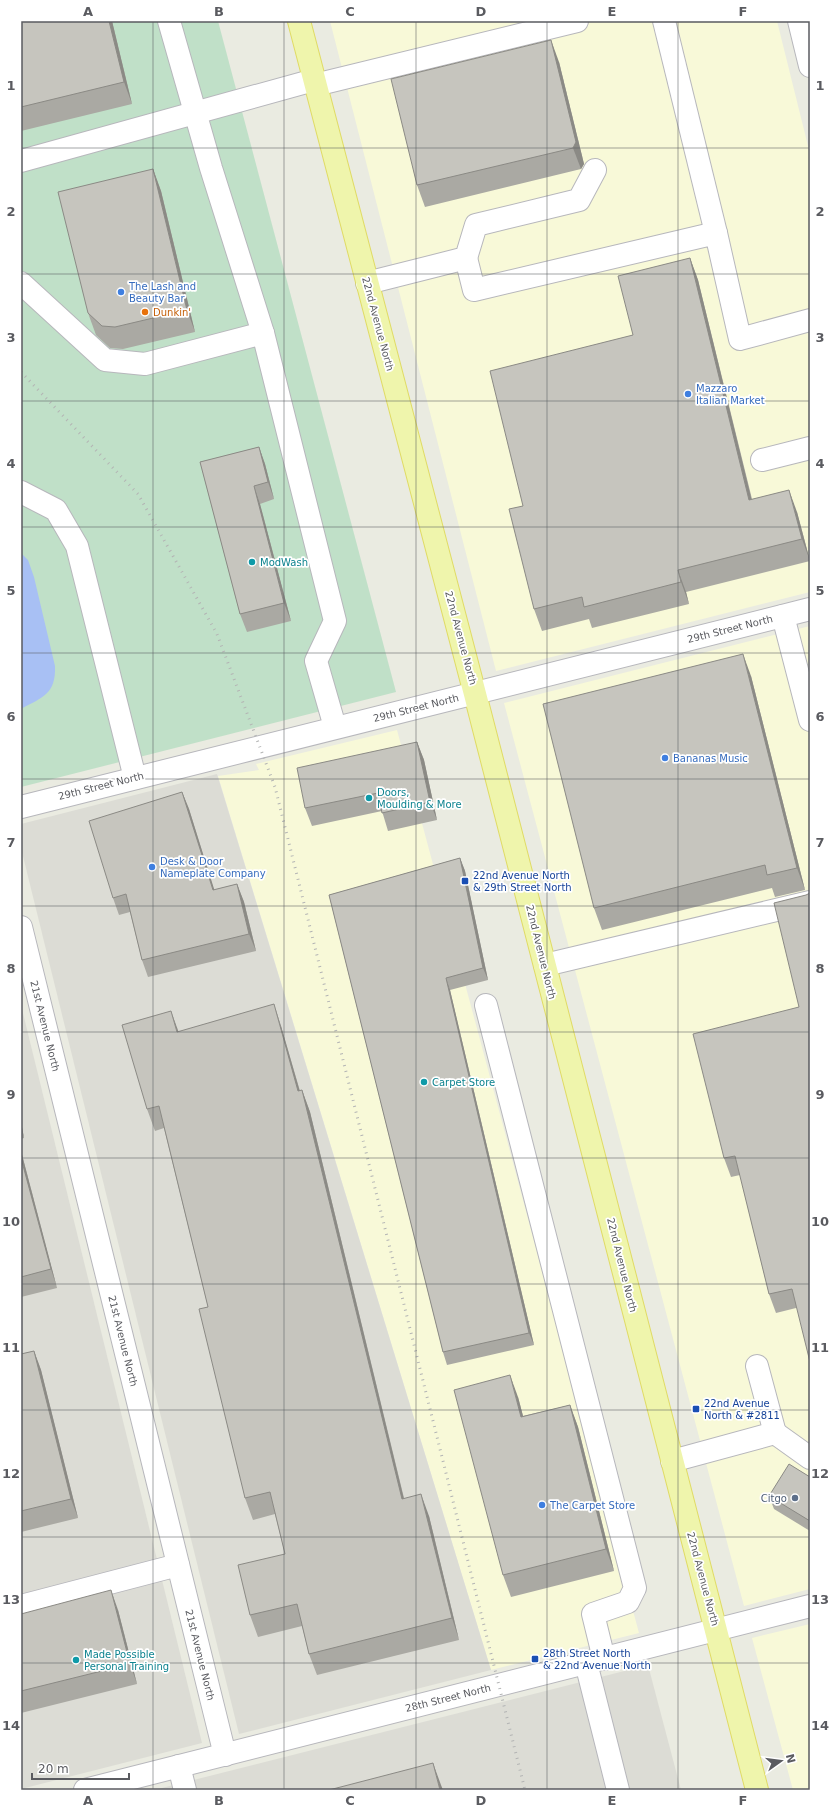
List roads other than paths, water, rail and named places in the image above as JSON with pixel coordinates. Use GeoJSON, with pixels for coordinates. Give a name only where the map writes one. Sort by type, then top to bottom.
{"type":"FeatureCollection","features":[{"type":"Feature","properties":{"kind":"main road","name":"22nd Avenue North"},"geometry":{"type":"LineString","coordinates":[[299,21],[475,694],[757,1790]]}},
{"type":"Feature","properties":{"kind":"street"},"geometry":{"type":"LineString","coordinates":[[169,21],[194,114],[263,333],[291,440],[335,622],[316,661],[335,728]]}},
{"type":"Feature","properties":{"kind":"street"},"geometry":{"type":"LineString","coordinates":[[21,161],[315,82],[577,21]]}},
{"type":"Feature","properties":{"kind":"street"},"geometry":{"type":"LineString","coordinates":[[664,21],[716,233],[740,339],[810,320]]}},
{"type":"Feature","properties":{"kind":"street"},"geometry":{"type":"LineString","coordinates":[[798,21],[810,66]]}},
{"type":"Feature","properties":{"kind":"street"},"geometry":{"type":"LineString","coordinates":[[595,170],[579,200],[476,225],[466,258],[474,290],[716,233]]}},
{"type":"Feature","properties":{"kind":"street"},"geometry":{"type":"LineString","coordinates":[[367,283],[466,258]]}},
{"type":"Feature","properties":{"kind":"street"},"geometry":{"type":"LineString","coordinates":[[21,283],[105,360],[145,364],[263,333]]}},
{"type":"Feature","properties":{"kind":"street"},"geometry":{"type":"LineString","coordinates":[[762,460],[810,448]]}},
{"type":"Feature","properties":{"kind":"street"},"geometry":{"type":"LineString","coordinates":[[21,492],[56,510],[77,546],[134,778]]}},
{"type":"Feature","properties":{"kind":"street","name":"29th Street North"},"geometry":{"type":"LineString","coordinates":[[21,807],[810,609]]}},
{"type":"Feature","properties":{"kind":"street"},"geometry":{"type":"LineString","coordinates":[[783,616],[810,720]]}},
{"type":"Feature","properties":{"kind":"street"},"geometry":{"type":"LineString","coordinates":[[544,965],[810,902]]}},
{"type":"Feature","properties":{"kind":"street","name":"21st Avenue North"},"geometry":{"type":"LineString","coordinates":[[21,927],[224,1755]]}},
{"type":"Feature","properties":{"kind":"street"},"geometry":{"type":"LineString","coordinates":[[486,1005],[635,1588],[628,1602],[593,1614],[595,1661],[618,1790]]}},
{"type":"Feature","properties":{"kind":"street"},"geometry":{"type":"LineString","coordinates":[[757,1366],[775,1433],[810,1458]]}},
{"type":"Feature","properties":{"kind":"street"},"geometry":{"type":"LineString","coordinates":[[672,1461],[775,1433]]}},
{"type":"Feature","properties":{"kind":"street"},"geometry":{"type":"LineString","coordinates":[[21,1606],[178,1565]]}},
{"type":"Feature","properties":{"kind":"street","name":"28th Street North"},"geometry":{"type":"LineString","coordinates":[[85,1790],[810,1606]]}},
{"type":"Feature","properties":{"kind":"street"},"geometry":{"type":"LineString","coordinates":[[179,1766],[185,1790]]}},
{"type":"Feature","properties":{"kind":"water"},"geometry":{"type":"Polygon","coordinates":[[[21,553],[28,560],[34,577],[55,666],[55,675],[53,683],[47,694],[21,709],[21,553]]]}},
{"type":"Feature","properties":{"kind":"railway"},"geometry":{"type":"LineString","coordinates":[[21,372],[138,494],[217,634],[275,787],[525,1790]]}},
{"type":"Feature","properties":{"kind":"place","name":"The Lash and Beauty Bar"},"geometry":{"type":"Point","coordinates":[121,292]}},
{"type":"Feature","properties":{"kind":"place","name":"Dunkin'"},"geometry":{"type":"Point","coordinates":[145,312]}},
{"type":"Feature","properties":{"kind":"place","name":"Mazzaro Italian Market"},"geometry":{"type":"Point","coordinates":[688,394]}},
{"type":"Feature","properties":{"kind":"place","name":"ModWash"},"geometry":{"type":"Point","coordinates":[252,562]}},
{"type":"Feature","properties":{"kind":"place","name":"Bananas Music"},"geometry":{"type":"Point","coordinates":[665,758]}},
{"type":"Feature","properties":{"kind":"place","name":"Doors, Moulding & More"},"geometry":{"type":"Point","coordinates":[369,798]}},
{"type":"Feature","properties":{"kind":"place","name":"Desk & Door Nameplate Company"},"geometry":{"type":"Point","coordinates":[152,867]}},
{"type":"Feature","properties":{"kind":"place","name":"22nd Avenue North & 29th Street North"},"geometry":{"type":"Point","coordinates":[465,881]}},
{"type":"Feature","properties":{"kind":"place","name":"Carpet Store"},"geometry":{"type":"Point","coordinates":[424,1082]}},
{"type":"Feature","properties":{"kind":"place","name":"22nd Avenue North & #2811"},"geometry":{"type":"Point","coordinates":[696,1409]}},
{"type":"Feature","properties":{"kind":"place","name":"Citgo"},"geometry":{"type":"Point","coordinates":[795,1498]}},
{"type":"Feature","properties":{"kind":"place","name":"The Carpet Store"},"geometry":{"type":"Point","coordinates":[542,1505]}},
{"type":"Feature","properties":{"kind":"place","name":"28th Street North & 22nd Avenue North"},"geometry":{"type":"Point","coordinates":[535,1659]}},
{"type":"Feature","properties":{"kind":"place","name":"Made Possible Personal Training"},"geometry":{"type":"Point","coordinates":[76,1660]}}]}
